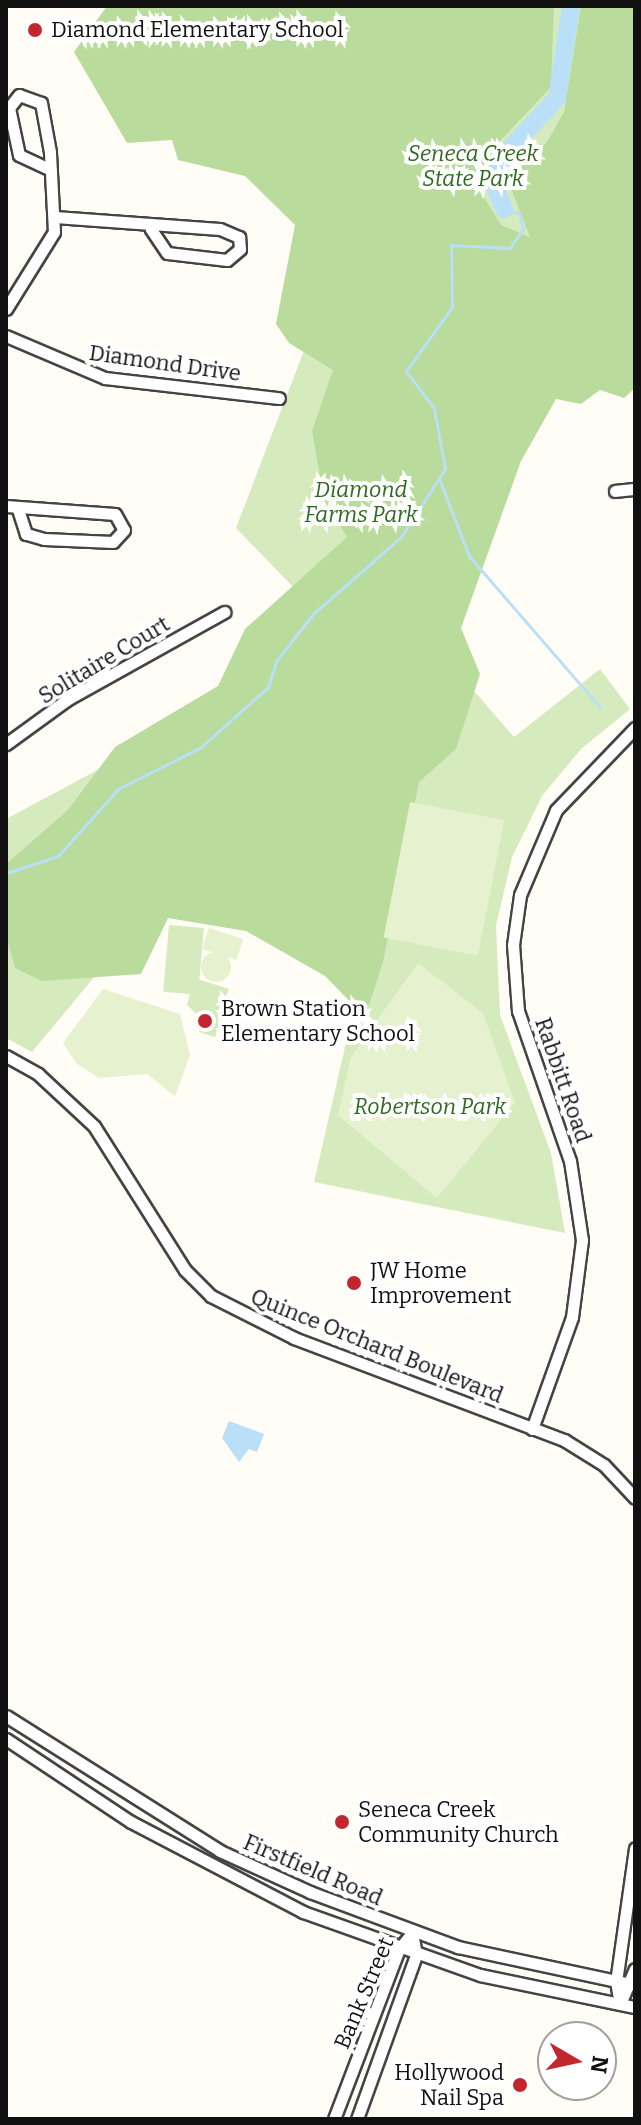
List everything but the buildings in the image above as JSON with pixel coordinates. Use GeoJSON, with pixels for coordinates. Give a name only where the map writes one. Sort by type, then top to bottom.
{"type":"FeatureCollection","features":[{"type":"Feature","properties":{"kind":"street"},"geometry":{"type":"LineString","coordinates":[[6,309],[49,248],[55,217],[51,170],[41,103],[19,95],[9,108],[19,155],[51,170]]}},
{"type":"Feature","properties":{"kind":"street"},"geometry":{"type":"LineString","coordinates":[[55,217],[151,229],[220,229],[239,237],[240,249],[227,260],[167,253],[151,229]]}},
{"type":"Feature","properties":{"kind":"street","name":"Diamond Drive"},"geometry":{"type":"LineString","coordinates":[[6,336],[78,372],[279,398]]}},
{"type":"Feature","properties":{"kind":"street"},"geometry":{"type":"LineString","coordinates":[[615,491],[635,489]]}},
{"type":"Feature","properties":{"kind":"street"},"geometry":{"type":"LineString","coordinates":[[12,508],[115,514],[124,530],[113,542],[44,539],[26,534],[12,508]]}},
{"type":"Feature","properties":{"kind":"street","name":"Solitaire Court"},"geometry":{"type":"LineString","coordinates":[[6,744],[68,699],[224,612]]}},
{"type":"Feature","properties":{"kind":"street","name":"Rabbitt Road"},"geometry":{"type":"LineString","coordinates":[[532,1429],[572,1317],[582,1240],[570,1161],[518,1011],[513,945],[520,895],[556,810],[635,728]]}},
{"type":"Feature","properties":{"kind":"street","name":"Quince Orchard Boulevard"},"geometry":{"type":"LineString","coordinates":[[6,1056],[38,1074],[94,1126],[208,1294],[294,1338],[583,1451],[635,1498]]}},
{"type":"Feature","properties":{"kind":"street","name":"Firstfield Road"},"geometry":{"type":"LineString","coordinates":[[6,1716],[231,1857],[412,1933],[634,1985]]}},
{"type":"Feature","properties":{"kind":"street","name":"Firstfield Road"},"geometry":{"type":"LineString","coordinates":[[6,1739],[203,1864],[399,1949],[635,2007]]}},
{"type":"Feature","properties":{"kind":"street"},"geometry":{"type":"LineString","coordinates":[[620,2004],[616,1982],[635,1848]]}},
{"type":"Feature","properties":{"kind":"street","name":"Bank Street"},"geometry":{"type":"LineString","coordinates":[[334,2119],[399,1949],[412,1933]]}},
{"type":"Feature","properties":{"kind":"street","name":"Bank Street"},"geometry":{"type":"LineString","coordinates":[[357,2119],[416,1955],[412,1933]]}},
{"type":"Feature","properties":{"kind":"street"},"geometry":{"type":"LineString","coordinates":[[620,2004],[634,1985],[635,1969]]}},
{"type":"Feature","properties":{"kind":"green space"},"geometry":{"type":"Polygon","coordinates":[[[107,6],[554,6],[551,87],[501,140],[482,194],[501,225],[530,237],[506,176],[547,142],[564,112],[581,6],[635,6],[635,388],[624,398],[600,390],[581,404],[556,399],[521,461],[461,628],[480,674],[456,749],[419,782],[383,962],[365,1017],[325,976],[246,931],[168,918],[141,974],[42,981],[15,968],[6,935],[6,864],[68,810],[115,747],[218,686],[245,629],[347,537],[324,499],[312,431],[333,370],[289,343],[276,324],[295,225],[245,176],[178,160],[172,140],[127,143],[74,52],[107,6]]]}},
{"type":"Feature","properties":{"kind":"green space"},"geometry":{"type":"Polygon","coordinates":[[[136,6],[635,6],[489,421],[437,648],[514,737],[600,669],[630,709],[581,749],[542,796],[512,857],[496,926],[500,1015],[551,1153],[565,1233],[314,1182],[407,777],[305,723],[32,1052],[6,1038],[6,819],[204,713],[295,589],[236,528],[326,293],[355,274],[136,6]]]}},
{"type":"Feature","properties":{"kind":"green space"},"geometry":{"type":"Polygon","coordinates":[[[410,802],[504,820],[478,956],[384,937],[410,802]]]}},
{"type":"Feature","properties":{"kind":"green space"},"geometry":{"type":"Polygon","coordinates":[[[169,925],[204,928],[198,995],[163,992],[169,925]]]}},
{"type":"Feature","properties":{"kind":"green space"},"geometry":{"type":"Polygon","coordinates":[[[209,928],[243,939],[236,960],[202,949],[209,928]]]}},
{"type":"Feature","properties":{"kind":"green space"},"geometry":{"type":"Polygon","coordinates":[[[216,952],[227,956],[231,967],[227,978],[216,982],[205,978],[201,967],[205,956],[216,952]]]}},
{"type":"Feature","properties":{"kind":"green space","name":"Robertson Park"},"geometry":{"type":"Polygon","coordinates":[[[418,963],[483,1013],[515,1103],[437,1198],[338,1115],[351,1057],[418,963]]]}},
{"type":"Feature","properties":{"kind":"green space"},"geometry":{"type":"Polygon","coordinates":[[[194,978],[229,989],[215,1037],[199,1032],[202,1019],[187,1005],[194,978]]]}},
{"type":"Feature","properties":{"kind":"green space"},"geometry":{"type":"Polygon","coordinates":[[[103,989],[180,1014],[190,1055],[175,1096],[147,1074],[99,1078],[77,1064],[63,1043],[103,989]]]}},
{"type":"Feature","properties":{"kind":"water"},"geometry":{"type":"Polygon","coordinates":[[[229,1421],[264,1434],[257,1452],[249,1449],[239,1462],[222,1438],[229,1421]]]}},
{"type":"Feature","properties":{"kind":"waterway"},"geometry":{"type":"LineString","coordinates":[[504,209],[494,185],[502,157],[557,98],[571,6]]}},
{"type":"Feature","properties":{"kind":"waterway"},"geometry":{"type":"LineString","coordinates":[[6,873],[58,856],[118,789],[201,747],[268,687],[277,660],[313,614],[401,537],[445,469],[434,408],[406,371],[452,307],[451,245],[510,248],[523,229],[519,213],[504,209]]}},
{"type":"Feature","properties":{"kind":"waterway"},"geometry":{"type":"LineString","coordinates":[[440,481],[469,556],[600,707]]}},
{"type":"Feature","properties":{"kind":"place","name":"Diamond Elementary School"},"geometry":{"type":"Point","coordinates":[35,30]}},
{"type":"Feature","properties":{"kind":"place","name":"Brown Station Elementary School"},"geometry":{"type":"Point","coordinates":[205,1021]}},
{"type":"Feature","properties":{"kind":"place","name":"JW Home Improvement"},"geometry":{"type":"Point","coordinates":[354,1283]}},
{"type":"Feature","properties":{"kind":"place","name":"Seneca Creek Community Church"},"geometry":{"type":"Point","coordinates":[342,1822]}},
{"type":"Feature","properties":{"kind":"place","name":"Hollywood Nail Spa"},"geometry":{"type":"Point","coordinates":[520,2085]}},
{"type":"Feature","properties":{"kind":"park label","name":"Seneca Creek State Park"},"geometry":{"type":"Point","coordinates":[473,166]}},
{"type":"Feature","properties":{"kind":"park label","name":"Diamond Farms Park"},"geometry":{"type":"Point","coordinates":[361,502]}}]}
